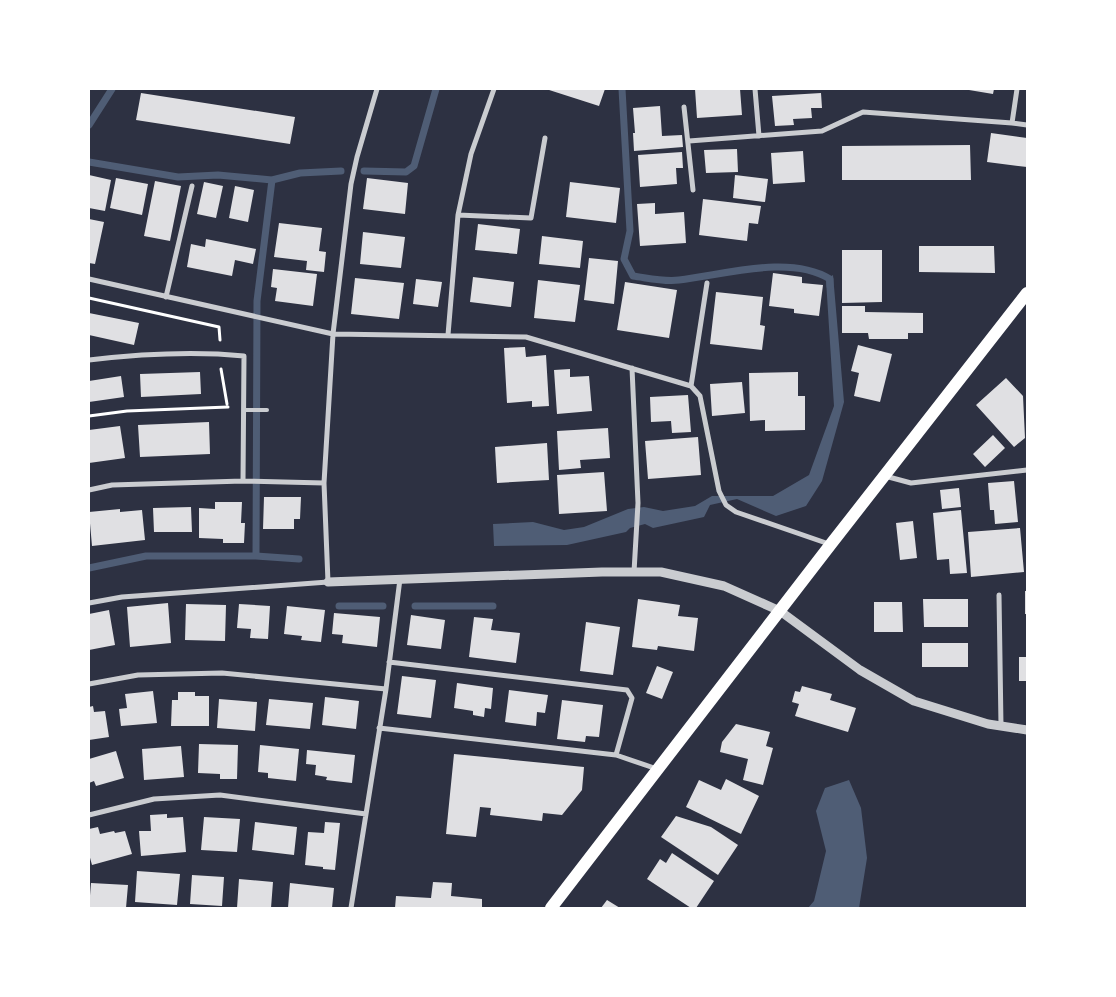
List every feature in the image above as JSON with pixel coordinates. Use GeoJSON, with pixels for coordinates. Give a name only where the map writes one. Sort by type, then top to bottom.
{"type":"FeatureCollection","features":[{"type":"Feature","properties":{"kind":"main road"},"geometry":{"type":"LineString","coordinates":[[551,908],[1027,293]]}},
{"type":"Feature","properties":{"kind":"street"},"geometry":{"type":"LineString","coordinates":[[328,582],[324,483],[333,334],[352,184],[357,157],[377,89]]}},
{"type":"Feature","properties":{"kind":"street"},"geometry":{"type":"LineString","coordinates":[[448,335],[458,215],[471,154],[494,89]]}},
{"type":"Feature","properties":{"kind":"street"},"geometry":{"type":"LineString","coordinates":[[755,89],[759,136]]}},
{"type":"Feature","properties":{"kind":"street"},"geometry":{"type":"LineString","coordinates":[[1012,122],[1017,89]]}},
{"type":"Feature","properties":{"kind":"street"},"geometry":{"type":"LineString","coordinates":[[684,108],[693,190]]}},
{"type":"Feature","properties":{"kind":"street"},"geometry":{"type":"LineString","coordinates":[[689,141],[822,131],[863,112],[1012,122],[1027,125]]}},
{"type":"Feature","properties":{"kind":"street"},"geometry":{"type":"LineString","coordinates":[[458,215],[531,218],[545,138]]}},
{"type":"Feature","properties":{"kind":"street"},"geometry":{"type":"LineString","coordinates":[[166,297],[192,186]]}},
{"type":"Feature","properties":{"kind":"street"},"geometry":{"type":"LineString","coordinates":[[89,279],[333,334],[526,337],[691,386],[700,396],[719,491],[726,505],[736,512],[831,544]]}},
{"type":"Feature","properties":{"kind":"street"},"geometry":{"type":"LineString","coordinates":[[691,386],[707,283]]}},
{"type":"Feature","properties":{"kind":"street"},"geometry":{"type":"LineString","coordinates":[[89,360],[136,354],[220,354],[244,356],[246,481]]}},
{"type":"Feature","properties":{"kind":"street"},"geometry":{"type":"LineString","coordinates":[[632,368],[638,503],[634,572]]}},
{"type":"Feature","properties":{"kind":"street"},"geometry":{"type":"LineString","coordinates":[[884,476],[911,483],[1027,470]]}},
{"type":"Feature","properties":{"kind":"street"},"geometry":{"type":"LineString","coordinates":[[89,490],[112,485],[246,481],[324,483]]}},
{"type":"Feature","properties":{"kind":"street"},"geometry":{"type":"LineString","coordinates":[[89,603],[122,597],[328,582],[661,572],[724,586],[780,611],[860,670],[914,701],[988,724],[1027,730]]}},
{"type":"Feature","properties":{"kind":"street"},"geometry":{"type":"LineString","coordinates":[[351,908],[386,690],[400,579]]}},
{"type":"Feature","properties":{"kind":"street"},"geometry":{"type":"LineString","coordinates":[[999,595],[1001,726]]}},
{"type":"Feature","properties":{"kind":"street"},"geometry":{"type":"LineString","coordinates":[[389,662],[627,690],[632,698],[616,755]]}},
{"type":"Feature","properties":{"kind":"street"},"geometry":{"type":"LineString","coordinates":[[89,684],[138,675],[222,673],[386,690]]}},
{"type":"Feature","properties":{"kind":"street"},"geometry":{"type":"LineString","coordinates":[[379,728],[616,755],[657,769]]}},
{"type":"Feature","properties":{"kind":"street"},"geometry":{"type":"LineString","coordinates":[[89,815],[154,799],[220,795],[366,814]]}},
{"type":"Feature","properties":{"kind":"lane"},"geometry":{"type":"LineString","coordinates":[[244,410],[266,410]]}},
{"type":"Feature","properties":{"kind":"path"},"geometry":{"type":"LineString","coordinates":[[89,416],[127,411],[228,407]]}},
{"type":"Feature","properties":{"kind":"water"},"geometry":{"type":"Polygon","coordinates":[[[833,275],[844,402],[822,481],[806,506],[776,516],[737,499],[710,505],[704,517],[653,528],[645,524],[630,528],[626,532],[567,545],[494,546],[493,524],[533,522],[564,530],[584,527],[628,509],[644,507],[663,511],[695,506],[712,496],[773,496],[809,475],[834,406],[826,280],[833,275]]]}},
{"type":"Feature","properties":{"kind":"water"},"geometry":{"type":"Polygon","coordinates":[[[849,780],[861,808],[867,858],[859,908],[808,908],[814,901],[826,851],[816,811],[825,788],[849,780]]]}},
{"type":"Feature","properties":{"kind":"building"},"geometry":{"type":"Polygon","coordinates":[[[546,89],[605,89],[599,106],[546,89]]]}},
{"type":"Feature","properties":{"kind":"building"},"geometry":{"type":"Polygon","coordinates":[[[695,89],[740,89],[742,115],[697,118],[695,89]]]}},
{"type":"Feature","properties":{"kind":"building"},"geometry":{"type":"Polygon","coordinates":[[[963,89],[994,89],[993,94],[963,89]]]}},
{"type":"Feature","properties":{"kind":"building"},"geometry":{"type":"Polygon","coordinates":[[[141,93],[295,117],[290,144],[136,120],[141,93]]]}},
{"type":"Feature","properties":{"kind":"building"},"geometry":{"type":"Polygon","coordinates":[[[821,93],[822,108],[811,108],[812,118],[793,119],[794,125],[775,126],[772,96],[821,93]]]}},
{"type":"Feature","properties":{"kind":"building"},"geometry":{"type":"Polygon","coordinates":[[[660,106],[662,136],[682,135],[683,147],[634,151],[633,108],[660,106]]]}},
{"type":"Feature","properties":{"kind":"building"},"geometry":{"type":"Polygon","coordinates":[[[991,133],[1027,138],[1027,167],[987,162],[991,133]]]}},
{"type":"Feature","properties":{"kind":"building"},"geometry":{"type":"Polygon","coordinates":[[[970,145],[971,180],[842,180],[842,146],[970,145]]]}},
{"type":"Feature","properties":{"kind":"building"},"geometry":{"type":"Polygon","coordinates":[[[737,149],[738,172],[706,173],[704,150],[737,149]]]}},
{"type":"Feature","properties":{"kind":"building"},"geometry":{"type":"Polygon","coordinates":[[[803,151],[805,182],[773,184],[771,153],[803,151]]]}},
{"type":"Feature","properties":{"kind":"building"},"geometry":{"type":"Polygon","coordinates":[[[682,152],[683,168],[676,168],[677,184],[640,187],[638,155],[682,152]]]}},
{"type":"Feature","properties":{"kind":"building"},"geometry":{"type":"Polygon","coordinates":[[[89,175],[111,180],[105,211],[89,208],[89,175]]]}},
{"type":"Feature","properties":{"kind":"building"},"geometry":{"type":"Polygon","coordinates":[[[735,175],[768,179],[765,202],[733,198],[735,175]]]}},
{"type":"Feature","properties":{"kind":"building"},"geometry":{"type":"Polygon","coordinates":[[[116,178],[148,184],[142,215],[110,208],[116,178]]]}},
{"type":"Feature","properties":{"kind":"building"},"geometry":{"type":"Polygon","coordinates":[[[367,178],[408,183],[405,214],[363,209],[367,178]]]}},
{"type":"Feature","properties":{"kind":"building"},"geometry":{"type":"Polygon","coordinates":[[[155,181],[181,186],[170,241],[144,236],[155,181]]]}},
{"type":"Feature","properties":{"kind":"building"},"geometry":{"type":"Polygon","coordinates":[[[204,182],[223,186],[216,218],[197,214],[204,182]]]}},
{"type":"Feature","properties":{"kind":"building"},"geometry":{"type":"Polygon","coordinates":[[[570,182],[620,188],[616,223],[566,217],[570,182]]]}},
{"type":"Feature","properties":{"kind":"building"},"geometry":{"type":"Polygon","coordinates":[[[235,186],[254,190],[248,222],[229,218],[235,186]]]}},
{"type":"Feature","properties":{"kind":"building"},"geometry":{"type":"Polygon","coordinates":[[[703,199],[761,206],[758,224],[749,223],[747,241],[699,235],[703,199]]]}},
{"type":"Feature","properties":{"kind":"building"},"geometry":{"type":"Polygon","coordinates":[[[655,203],[655,214],[684,212],[686,243],[640,246],[637,204],[655,203]]]}},
{"type":"Feature","properties":{"kind":"building"},"geometry":{"type":"Polygon","coordinates":[[[89,219],[104,222],[95,264],[89,263],[89,219]]]}},
{"type":"Feature","properties":{"kind":"building"},"geometry":{"type":"Polygon","coordinates":[[[279,223],[322,228],[319,251],[326,252],[324,272],[306,270],[307,261],[274,257],[279,223]]]}},
{"type":"Feature","properties":{"kind":"building"},"geometry":{"type":"Polygon","coordinates":[[[478,224],[520,229],[517,254],[475,250],[478,224]]]}},
{"type":"Feature","properties":{"kind":"building"},"geometry":{"type":"Polygon","coordinates":[[[363,232],[405,237],[401,268],[360,264],[363,232]]]}},
{"type":"Feature","properties":{"kind":"building"},"geometry":{"type":"Polygon","coordinates":[[[542,236],[583,241],[580,268],[539,264],[542,236]]]}},
{"type":"Feature","properties":{"kind":"building"},"geometry":{"type":"Polygon","coordinates":[[[206,239],[256,249],[253,264],[235,260],[232,276],[187,267],[191,244],[205,247],[206,239]]]}},
{"type":"Feature","properties":{"kind":"building"},"geometry":{"type":"Polygon","coordinates":[[[919,246],[994,246],[995,273],[919,272],[919,246]]]}},
{"type":"Feature","properties":{"kind":"building"},"geometry":{"type":"Polygon","coordinates":[[[842,250],[882,250],[882,302],[842,303],[842,250]]]}},
{"type":"Feature","properties":{"kind":"building"},"geometry":{"type":"Polygon","coordinates":[[[589,258],[618,261],[614,304],[584,300],[589,258]]]}},
{"type":"Feature","properties":{"kind":"building"},"geometry":{"type":"Polygon","coordinates":[[[273,269],[317,274],[313,306],[275,301],[277,288],[271,287],[273,269]]]}},
{"type":"Feature","properties":{"kind":"building"},"geometry":{"type":"Polygon","coordinates":[[[773,273],[802,277],[802,283],[823,285],[819,316],[794,313],[794,309],[769,306],[773,273]]]}},
{"type":"Feature","properties":{"kind":"building"},"geometry":{"type":"Polygon","coordinates":[[[473,277],[514,282],[511,307],[470,302],[473,277]]]}},
{"type":"Feature","properties":{"kind":"building"},"geometry":{"type":"Polygon","coordinates":[[[355,278],[404,283],[399,319],[351,314],[355,278]]]}},
{"type":"Feature","properties":{"kind":"building"},"geometry":{"type":"Polygon","coordinates":[[[416,279],[442,282],[438,307],[413,304],[416,279]]]}},
{"type":"Feature","properties":{"kind":"building"},"geometry":{"type":"Polygon","coordinates":[[[538,280],[580,285],[575,322],[534,318],[538,280]]]}},
{"type":"Feature","properties":{"kind":"building"},"geometry":{"type":"Polygon","coordinates":[[[625,282],[677,290],[669,338],[617,330],[625,282]]]}},
{"type":"Feature","properties":{"kind":"building"},"geometry":{"type":"Polygon","coordinates":[[[716,292],[763,297],[760,325],[765,326],[762,350],[710,344],[716,292]]]}},
{"type":"Feature","properties":{"kind":"building"},"geometry":{"type":"Polygon","coordinates":[[[842,306],[865,306],[865,312],[923,313],[923,333],[908,333],[908,339],[869,339],[868,333],[842,333],[842,306]]]}},
{"type":"Feature","properties":{"kind":"building"},"geometry":{"type":"Polygon","coordinates":[[[89,313],[139,323],[134,345],[89,335],[89,313]]]}},
{"type":"Feature","properties":{"kind":"building"},"geometry":{"type":"Polygon","coordinates":[[[858,345],[892,354],[880,402],[854,396],[859,373],[851,371],[858,345]]]}},
{"type":"Feature","properties":{"kind":"building"},"geometry":{"type":"Polygon","coordinates":[[[525,347],[526,357],[546,355],[549,406],[532,407],[532,401],[507,403],[504,348],[525,347]]]}},
{"type":"Feature","properties":{"kind":"building"},"geometry":{"type":"Polygon","coordinates":[[[570,369],[570,377],[589,376],[592,411],[557,414],[554,370],[570,369]]]}},
{"type":"Feature","properties":{"kind":"building"},"geometry":{"type":"Polygon","coordinates":[[[200,372],[201,394],[141,397],[140,374],[200,372]]]}},
{"type":"Feature","properties":{"kind":"building"},"geometry":{"type":"Polygon","coordinates":[[[798,372],[798,396],[805,396],[805,430],[765,431],[765,420],[750,421],[749,373],[798,372]]]}},
{"type":"Feature","properties":{"kind":"building"},"geometry":{"type":"Polygon","coordinates":[[[121,376],[124,397],[89,402],[89,381],[121,376]]]}},
{"type":"Feature","properties":{"kind":"building"},"geometry":{"type":"Polygon","coordinates":[[[1006,378],[1023,396],[1025,438],[1014,447],[976,405],[1006,378]]]}},
{"type":"Feature","properties":{"kind":"building"},"geometry":{"type":"Polygon","coordinates":[[[742,382],[745,413],[712,416],[710,384],[742,382]]]}},
{"type":"Feature","properties":{"kind":"building"},"geometry":{"type":"Polygon","coordinates":[[[688,395],[691,432],[672,433],[671,421],[651,422],[650,397],[688,395]]]}},
{"type":"Feature","properties":{"kind":"building"},"geometry":{"type":"Polygon","coordinates":[[[209,422],[210,454],[140,457],[138,425],[209,422]]]}},
{"type":"Feature","properties":{"kind":"building"},"geometry":{"type":"Polygon","coordinates":[[[120,426],[125,458],[89,463],[89,430],[120,426]]]}},
{"type":"Feature","properties":{"kind":"building"},"geometry":{"type":"Polygon","coordinates":[[[608,428],[610,458],[580,460],[581,468],[559,470],[557,431],[608,428]]]}},
{"type":"Feature","properties":{"kind":"building"},"geometry":{"type":"Polygon","coordinates":[[[993,435],[1005,448],[985,467],[973,454],[993,435]]]}},
{"type":"Feature","properties":{"kind":"building"},"geometry":{"type":"Polygon","coordinates":[[[698,437],[701,475],[648,479],[645,441],[698,437]]]}},
{"type":"Feature","properties":{"kind":"building"},"geometry":{"type":"Polygon","coordinates":[[[547,443],[549,480],[497,483],[495,447],[547,443]]]}},
{"type":"Feature","properties":{"kind":"building"},"geometry":{"type":"Polygon","coordinates":[[[604,472],[607,511],[559,514],[557,475],[604,472]]]}},
{"type":"Feature","properties":{"kind":"building"},"geometry":{"type":"Polygon","coordinates":[[[1014,481],[1018,522],[995,524],[994,510],[990,510],[988,483],[1014,481]]]}},
{"type":"Feature","properties":{"kind":"building"},"geometry":{"type":"Polygon","coordinates":[[[959,488],[961,507],[942,509],[940,490],[959,488]]]}},
{"type":"Feature","properties":{"kind":"building"},"geometry":{"type":"Polygon","coordinates":[[[264,497],[301,497],[300,519],[294,519],[294,529],[263,529],[264,497]]]}},
{"type":"Feature","properties":{"kind":"building"},"geometry":{"type":"Polygon","coordinates":[[[215,502],[242,502],[241,523],[245,523],[244,543],[223,543],[223,539],[199,538],[199,508],[215,509],[215,502]]]}},
{"type":"Feature","properties":{"kind":"building"},"geometry":{"type":"Polygon","coordinates":[[[191,507],[192,532],[154,532],[153,508],[191,507]]]}},
{"type":"Feature","properties":{"kind":"building"},"geometry":{"type":"Polygon","coordinates":[[[120,509],[120,512],[142,510],[145,540],[92,546],[89,512],[120,509]]]}},
{"type":"Feature","properties":{"kind":"building"},"geometry":{"type":"Polygon","coordinates":[[[961,510],[967,573],[950,574],[949,559],[937,560],[933,513],[961,510]]]}},
{"type":"Feature","properties":{"kind":"building"},"geometry":{"type":"Polygon","coordinates":[[[913,521],[917,558],[900,560],[896,523],[913,521]]]}},
{"type":"Feature","properties":{"kind":"building"},"geometry":{"type":"Polygon","coordinates":[[[1020,528],[1024,572],[971,577],[968,532],[1020,528]]]}},
{"type":"Feature","properties":{"kind":"building"},"geometry":{"type":"Polygon","coordinates":[[[1025,591],[1027,591],[1027,614],[1025,614],[1025,591]]]}},
{"type":"Feature","properties":{"kind":"building"},"geometry":{"type":"Polygon","coordinates":[[[638,599],[680,605],[678,616],[698,618],[694,651],[658,646],[657,650],[632,647],[638,599]]]}},
{"type":"Feature","properties":{"kind":"building"},"geometry":{"type":"Polygon","coordinates":[[[923,599],[968,599],[968,627],[924,627],[923,599]]]}},
{"type":"Feature","properties":{"kind":"building"},"geometry":{"type":"Polygon","coordinates":[[[874,602],[902,602],[903,632],[874,632],[874,602]]]}},
{"type":"Feature","properties":{"kind":"building"},"geometry":{"type":"Polygon","coordinates":[[[168,603],[171,643],[130,647],[127,607],[168,603]]]}},
{"type":"Feature","properties":{"kind":"building"},"geometry":{"type":"Polygon","coordinates":[[[186,604],[226,605],[225,641],[185,640],[186,604]]]}},
{"type":"Feature","properties":{"kind":"building"},"geometry":{"type":"Polygon","coordinates":[[[239,604],[270,606],[268,639],[250,638],[251,629],[237,628],[239,604]]]}},
{"type":"Feature","properties":{"kind":"building"},"geometry":{"type":"Polygon","coordinates":[[[287,606],[325,610],[321,642],[301,640],[302,636],[284,634],[287,606]]]}},
{"type":"Feature","properties":{"kind":"building"},"geometry":{"type":"Polygon","coordinates":[[[109,610],[115,645],[89,650],[89,614],[109,610]]]}},
{"type":"Feature","properties":{"kind":"building"},"geometry":{"type":"Polygon","coordinates":[[[334,613],[380,617],[377,647],[342,643],[343,635],[332,634],[334,613]]]}},
{"type":"Feature","properties":{"kind":"building"},"geometry":{"type":"Polygon","coordinates":[[[411,615],[445,620],[441,649],[407,645],[411,615]]]}},
{"type":"Feature","properties":{"kind":"building"},"geometry":{"type":"Polygon","coordinates":[[[474,617],[493,619],[491,630],[520,633],[516,663],[469,657],[474,617]]]}},
{"type":"Feature","properties":{"kind":"building"},"geometry":{"type":"Polygon","coordinates":[[[586,622],[620,627],[613,675],[580,671],[586,622]]]}},
{"type":"Feature","properties":{"kind":"building"},"geometry":{"type":"Polygon","coordinates":[[[922,643],[968,643],[968,667],[922,667],[922,643]]]}},
{"type":"Feature","properties":{"kind":"building"},"geometry":{"type":"Polygon","coordinates":[[[1019,657],[1027,657],[1027,681],[1019,681],[1019,657]]]}},
{"type":"Feature","properties":{"kind":"building"},"geometry":{"type":"Polygon","coordinates":[[[657,666],[673,672],[662,699],[646,693],[657,666]]]}},
{"type":"Feature","properties":{"kind":"building"},"geometry":{"type":"Polygon","coordinates":[[[402,676],[436,680],[431,718],[397,714],[402,676]]]}},
{"type":"Feature","properties":{"kind":"building"},"geometry":{"type":"Polygon","coordinates":[[[457,683],[493,688],[491,709],[485,708],[484,717],[473,715],[473,711],[454,708],[457,683]]]}},
{"type":"Feature","properties":{"kind":"building"},"geometry":{"type":"Polygon","coordinates":[[[802,686],[832,694],[830,700],[856,708],[848,732],[795,716],[799,704],[792,702],[795,691],[800,692],[802,686]]]}},
{"type":"Feature","properties":{"kind":"building"},"geometry":{"type":"Polygon","coordinates":[[[509,690],[548,695],[545,713],[537,712],[536,726],[505,722],[509,690]]]}},
{"type":"Feature","properties":{"kind":"building"},"geometry":{"type":"Polygon","coordinates":[[[153,691],[157,723],[121,726],[119,709],[127,708],[125,694],[153,691]]]}},
{"type":"Feature","properties":{"kind":"building"},"geometry":{"type":"Polygon","coordinates":[[[178,692],[195,692],[195,696],[209,696],[209,726],[171,726],[172,700],[178,700],[178,692]]]}},
{"type":"Feature","properties":{"kind":"building"},"geometry":{"type":"Polygon","coordinates":[[[325,697],[359,701],[356,729],[322,725],[325,697]]]}},
{"type":"Feature","properties":{"kind":"building"},"geometry":{"type":"Polygon","coordinates":[[[219,699],[257,702],[255,731],[217,728],[219,699]]]}},
{"type":"Feature","properties":{"kind":"building"},"geometry":{"type":"Polygon","coordinates":[[[269,699],[313,703],[310,729],[266,725],[269,699]]]}},
{"type":"Feature","properties":{"kind":"building"},"geometry":{"type":"Polygon","coordinates":[[[562,700],[603,705],[599,737],[586,736],[585,742],[557,739],[562,700]]]}},
{"type":"Feature","properties":{"kind":"building"},"geometry":{"type":"Polygon","coordinates":[[[93,706],[94,712],[105,711],[109,737],[89,740],[89,707],[93,706]]]}},
{"type":"Feature","properties":{"kind":"building"},"geometry":{"type":"Polygon","coordinates":[[[736,724],[770,732],[766,746],[773,748],[763,785],[743,780],[748,759],[720,752],[722,742],[736,724]]]}},
{"type":"Feature","properties":{"kind":"building"},"geometry":{"type":"Polygon","coordinates":[[[199,744],[238,745],[237,779],[220,779],[220,774],[198,773],[199,744]]]}},
{"type":"Feature","properties":{"kind":"building"},"geometry":{"type":"Polygon","coordinates":[[[260,745],[299,749],[296,781],[268,778],[268,773],[258,772],[260,745]]]}},
{"type":"Feature","properties":{"kind":"building"},"geometry":{"type":"Polygon","coordinates":[[[181,746],[184,777],[144,780],[142,749],[181,746]]]}},
{"type":"Feature","properties":{"kind":"building"},"geometry":{"type":"Polygon","coordinates":[[[307,750],[355,755],[352,783],[326,780],[327,777],[315,775],[316,765],[306,764],[307,750]]]}},
{"type":"Feature","properties":{"kind":"building"},"geometry":{"type":"Polygon","coordinates":[[[116,751],[124,778],[96,786],[94,781],[89,783],[89,759],[116,751]]]}},
{"type":"Feature","properties":{"kind":"building"},"geometry":{"type":"Polygon","coordinates":[[[454,754],[584,767],[582,790],[562,815],[543,813],[542,821],[490,815],[491,808],[480,807],[476,837],[446,834],[454,754]]]}},
{"type":"Feature","properties":{"kind":"building"},"geometry":{"type":"Polygon","coordinates":[[[726,779],[759,796],[741,834],[686,807],[699,780],[721,790],[726,779]]]}},
{"type":"Feature","properties":{"kind":"building"},"geometry":{"type":"Polygon","coordinates":[[[167,814],[167,818],[183,817],[186,852],[141,856],[139,831],[151,831],[150,815],[167,814]]]}},
{"type":"Feature","properties":{"kind":"building"},"geometry":{"type":"Polygon","coordinates":[[[676,816],[711,827],[738,845],[718,875],[661,837],[676,816]]]}},
{"type":"Feature","properties":{"kind":"building"},"geometry":{"type":"Polygon","coordinates":[[[204,817],[240,819],[237,852],[201,850],[204,817]]]}},
{"type":"Feature","properties":{"kind":"building"},"geometry":{"type":"Polygon","coordinates":[[[255,822],[297,827],[294,855],[252,850],[255,822]]]}},
{"type":"Feature","properties":{"kind":"building"},"geometry":{"type":"Polygon","coordinates":[[[325,822],[340,823],[335,870],[305,865],[308,832],[324,833],[325,822]]]}},
{"type":"Feature","properties":{"kind":"building"},"geometry":{"type":"Polygon","coordinates":[[[98,827],[100,834],[125,831],[132,854],[92,865],[89,854],[89,829],[98,827]]]}},
{"type":"Feature","properties":{"kind":"building"},"geometry":{"type":"Polygon","coordinates":[[[672,853],[714,881],[696,908],[691,908],[647,879],[660,859],[666,863],[672,853]]]}},
{"type":"Feature","properties":{"kind":"building"},"geometry":{"type":"Polygon","coordinates":[[[137,871],[180,874],[177,905],[135,902],[137,871]]]}},
{"type":"Feature","properties":{"kind":"building"},"geometry":{"type":"Polygon","coordinates":[[[192,875],[224,877],[222,906],[190,904],[192,875]]]}},
{"type":"Feature","properties":{"kind":"building"},"geometry":{"type":"Polygon","coordinates":[[[239,879],[273,882],[271,908],[237,908],[239,879]]]}},
{"type":"Feature","properties":{"kind":"building"},"geometry":{"type":"Polygon","coordinates":[[[433,882],[452,883],[451,896],[482,899],[482,908],[395,908],[396,896],[431,898],[433,882]]]}},
{"type":"Feature","properties":{"kind":"building"},"geometry":{"type":"Polygon","coordinates":[[[91,883],[128,885],[126,908],[89,908],[91,883]]]}},
{"type":"Feature","properties":{"kind":"building"},"geometry":{"type":"Polygon","coordinates":[[[290,883],[334,888],[332,908],[288,908],[290,883]]]}},
{"type":"Feature","properties":{"kind":"building"},"geometry":{"type":"Polygon","coordinates":[[[607,900],[620,908],[601,908],[607,900]]]}},
{"type":"Feature","properties":{"kind":"waterway"},"geometry":{"type":"LineString","coordinates":[[89,125],[112,89]]}},
{"type":"Feature","properties":{"kind":"waterway"},"geometry":{"type":"LineString","coordinates":[[364,171],[406,172],[414,166],[436,89]]}},
{"type":"Feature","properties":{"kind":"waterway"},"geometry":{"type":"LineString","coordinates":[[622,89],[630,231],[624,259],[633,276],[656,280],[673,280],[756,268],[776,267],[814,272],[830,279],[830,286]]}},
{"type":"Feature","properties":{"kind":"waterway"},"geometry":{"type":"LineString","coordinates":[[89,162],[178,177],[218,175],[272,180]]}},
{"type":"Feature","properties":{"kind":"waterway"},"geometry":{"type":"LineString","coordinates":[[256,556],[257,301],[272,180],[300,173],[341,171]]}},
{"type":"Feature","properties":{"kind":"waterway"},"geometry":{"type":"LineString","coordinates":[[89,568],[146,556],[256,556],[299,559]]}},
{"type":"Feature","properties":{"kind":"waterway"},"geometry":{"type":"LineString","coordinates":[[339,606],[383,606]]}},
{"type":"Feature","properties":{"kind":"waterway"},"geometry":{"type":"LineString","coordinates":[[415,606],[493,606]]}}]}
